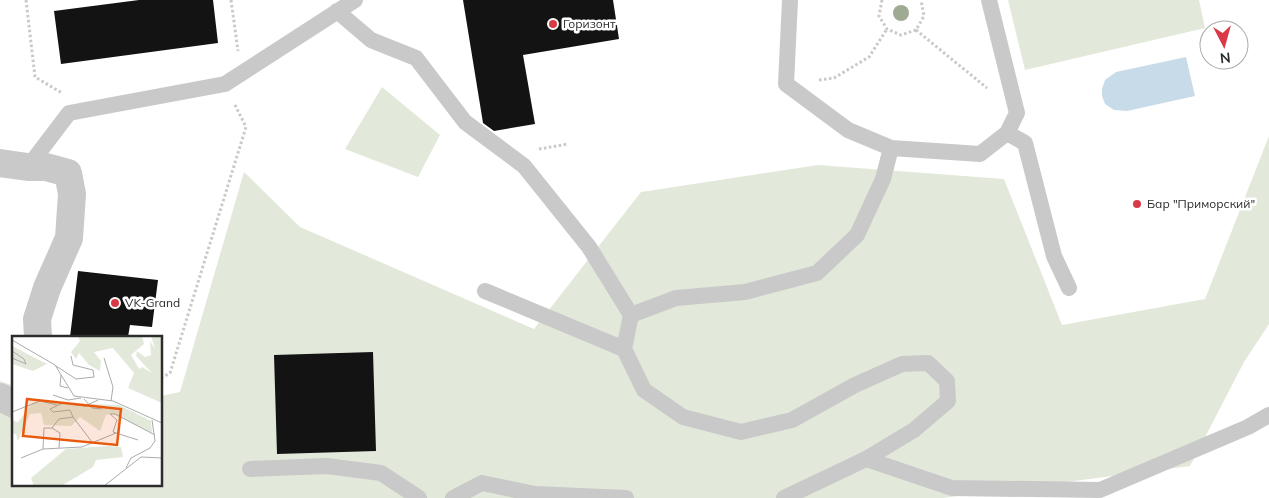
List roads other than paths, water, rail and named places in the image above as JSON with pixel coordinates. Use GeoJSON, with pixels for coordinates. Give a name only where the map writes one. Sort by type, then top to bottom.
{"type":"FeatureCollection","features":[{"type":"Feature","properties":{"kind":"street"},"geometry":{"type":"LineString","coordinates":[[0,163],[46,168],[68,173],[72,194],[69,238],[44,296],[37,320],[38,336]]}},
{"type":"Feature","properties":{"kind":"street"},"geometry":{"type":"LineString","coordinates":[[0,397],[12,403]]}},
{"type":"Feature","properties":{"kind":"lane"},"geometry":{"type":"LineString","coordinates":[[28,167],[69,112],[225,84],[355,0]]}},
{"type":"Feature","properties":{"kind":"lane"},"geometry":{"type":"LineString","coordinates":[[790,0],[786,84],[848,130],[891,148],[980,154],[1006,133],[1017,113],[988,0]]}},
{"type":"Feature","properties":{"kind":"lane"},"geometry":{"type":"LineString","coordinates":[[337,11],[371,40],[416,58],[465,122],[524,166],[590,247],[631,315],[624,349],[644,390],[683,417],[741,432],[792,420],[855,385],[902,364],[928,363],[947,381],[948,401],[914,430],[866,459],[784,498]]}},
{"type":"Feature","properties":{"kind":"lane"},"geometry":{"type":"LineString","coordinates":[[1006,133],[1025,143],[1054,256],[1069,288]]}},
{"type":"Feature","properties":{"kind":"lane"},"geometry":{"type":"LineString","coordinates":[[631,315],[676,298],[745,292],[817,273],[857,235],[883,179],[891,148]]}},
{"type":"Feature","properties":{"kind":"lane"},"geometry":{"type":"LineString","coordinates":[[485,291],[624,349]]}},
{"type":"Feature","properties":{"kind":"lane"},"geometry":{"type":"LineString","coordinates":[[866,459],[952,488],[1100,490],[1248,427],[1269,415]]}},
{"type":"Feature","properties":{"kind":"lane"},"geometry":{"type":"LineString","coordinates":[[250,469],[327,466],[381,473],[419,498]]}},
{"type":"Feature","properties":{"kind":"lane"},"geometry":{"type":"LineString","coordinates":[[453,498],[482,484],[535,494],[626,498]]}},
{"type":"Feature","properties":{"kind":"water"},"geometry":{"type":"Polygon","coordinates":[[[1186,57],[1195,96],[1127,111],[1114,110],[1105,104],[1102,89],[1105,80],[1116,72],[1186,57]]]}},
{"type":"Feature","properties":{"kind":"place","name":"Горизонт"},"geometry":{"type":"Point","coordinates":[553,24]}},
{"type":"Feature","properties":{"kind":"place","name":"Бар \"Приморский\""},"geometry":{"type":"Point","coordinates":[1137,204]}},
{"type":"Feature","properties":{"kind":"place","name":"VK-Grand"},"geometry":{"type":"Point","coordinates":[115,303]}}]}
